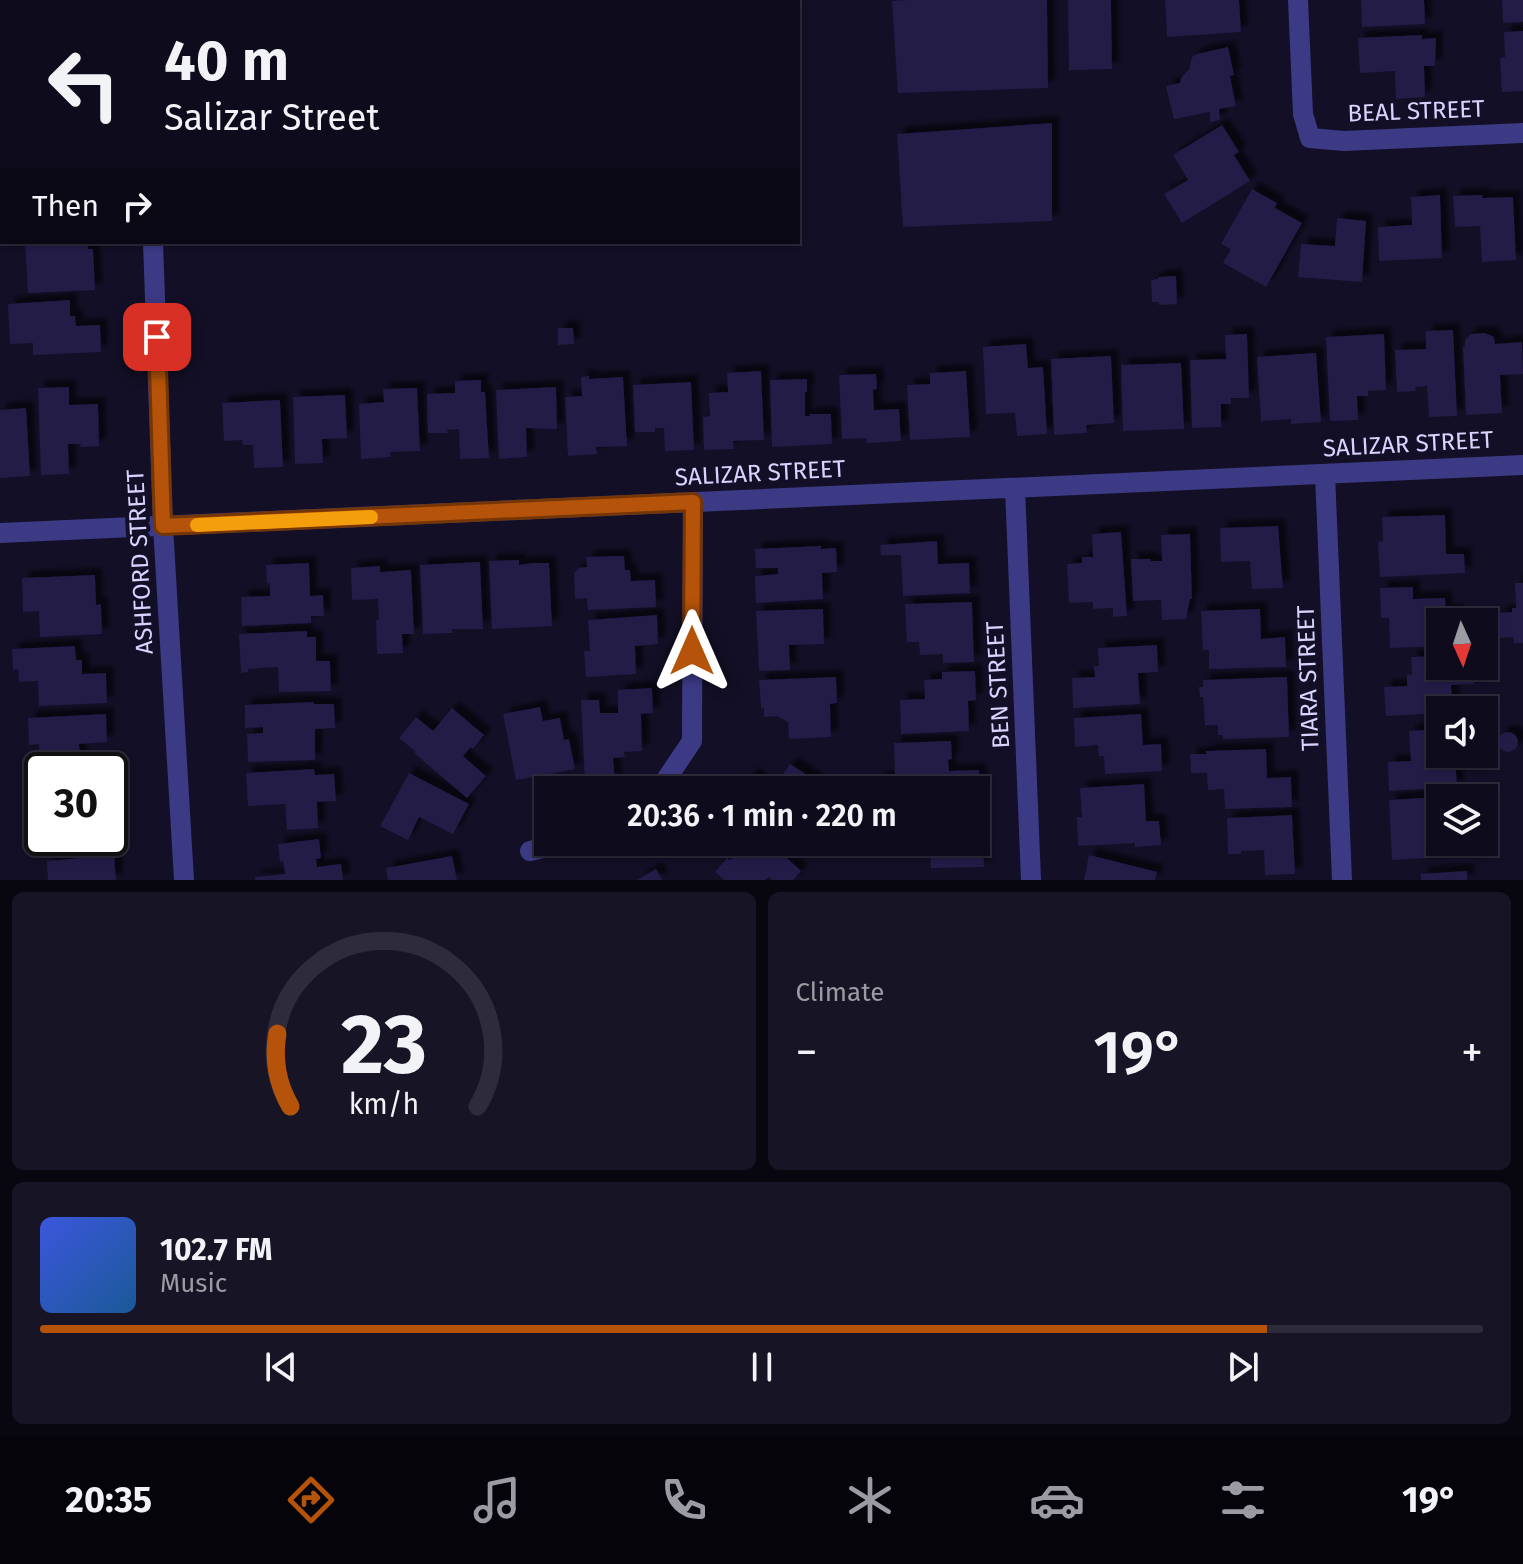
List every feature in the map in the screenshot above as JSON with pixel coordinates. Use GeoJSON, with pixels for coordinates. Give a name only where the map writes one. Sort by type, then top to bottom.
{"type":"FeatureCollection","features":[{"type":"Feature","properties":{"kind":"street","name":"BEAL STREET"},"geometry":{"type":"LineString","coordinates":[[1298,0],[1303,114],[1310,138],[1344,141],[1523,133]]}},
{"type":"Feature","properties":{"kind":"street","name":"ASHFORD STREET"},"geometry":{"type":"LineString","coordinates":[[153,244],[163,526],[184,880]]}},
{"type":"Feature","properties":{"kind":"street","name":"SALIZAR STREET"},"geometry":{"type":"LineString","coordinates":[[0,533],[1523,465]]}},
{"type":"Feature","properties":{"kind":"street","name":"TIARA STREET"},"geometry":{"type":"LineString","coordinates":[[1325,474],[1342,880]]}},
{"type":"Feature","properties":{"kind":"street","name":"BEN STREET"},"geometry":{"type":"LineString","coordinates":[[1015,488],[1031,880]]}},
{"type":"Feature","properties":{"kind":"street"},"geometry":{"type":"LineString","coordinates":[[668,776],[692,741],[693,502]]}},
{"type":"Feature","properties":{"kind":"street"},"geometry":{"type":"LineString","coordinates":[[530,851],[534,850]]}},
{"type":"Feature","properties":{"kind":"building"},"geometry":{"type":"Polygon","coordinates":[[[1047,0],[1048,88],[898,93],[892,1],[1047,0]]]}},
{"type":"Feature","properties":{"kind":"building"},"geometry":{"type":"Polygon","coordinates":[[[1068,0],[1111,0],[1112,69],[1069,70],[1068,0]]]}},
{"type":"Feature","properties":{"kind":"building"},"geometry":{"type":"Polygon","coordinates":[[[1165,0],[1239,0],[1241,32],[1167,37],[1165,0]]]}},
{"type":"Feature","properties":{"kind":"building"},"geometry":{"type":"Polygon","coordinates":[[[1361,0],[1424,0],[1425,24],[1362,27],[1361,0]]]}},
{"type":"Feature","properties":{"kind":"building"},"geometry":{"type":"Polygon","coordinates":[[[1502,0],[1523,0],[1523,22],[1503,23],[1502,0]]]}},
{"type":"Feature","properties":{"kind":"building"},"geometry":{"type":"Polygon","coordinates":[[[1523,31],[1523,91],[1502,92],[1500,58],[1505,57],[1504,32],[1523,31]]]}},
{"type":"Feature","properties":{"kind":"building"},"geometry":{"type":"Polygon","coordinates":[[[1422,35],[1422,39],[1436,38],[1435,66],[1424,66],[1425,97],[1396,99],[1395,71],[1360,73],[1358,38],[1422,35]]]}},
{"type":"Feature","properties":{"kind":"building"},"geometry":{"type":"Polygon","coordinates":[[[1228,47],[1236,106],[1219,109],[1220,120],[1210,122],[1210,112],[1174,119],[1166,86],[1180,83],[1192,57],[1228,47]]]}},
{"type":"Feature","properties":{"kind":"building"},"geometry":{"type":"Polygon","coordinates":[[[1052,123],[1052,221],[903,227],[897,134],[1052,123]]]}},
{"type":"Feature","properties":{"kind":"building"},"geometry":{"type":"Polygon","coordinates":[[[1222,125],[1239,152],[1234,155],[1250,181],[1182,223],[1164,194],[1188,180],[1173,155],[1222,125]]]}},
{"type":"Feature","properties":{"kind":"building"},"geometry":{"type":"Polygon","coordinates":[[[1252,189],[1277,203],[1275,208],[1302,223],[1266,287],[1223,263],[1231,249],[1221,244],[1252,189]]]}},
{"type":"Feature","properties":{"kind":"building"},"geometry":{"type":"Polygon","coordinates":[[[1440,195],[1442,258],[1379,261],[1378,227],[1412,225],[1411,197],[1440,195]]]}},
{"type":"Feature","properties":{"kind":"building"},"geometry":{"type":"Polygon","coordinates":[[[1482,195],[1483,198],[1513,197],[1516,260],[1482,262],[1480,226],[1455,227],[1453,196],[1482,195]]]}},
{"type":"Feature","properties":{"kind":"building"},"geometry":{"type":"Polygon","coordinates":[[[1337,218],[1366,221],[1362,282],[1298,277],[1301,244],[1335,246],[1337,218]]]}},
{"type":"Feature","properties":{"kind":"building"},"geometry":{"type":"Polygon","coordinates":[[[25,244],[87,244],[88,249],[93,249],[95,290],[28,293],[25,244]]]}},
{"type":"Feature","properties":{"kind":"building"},"geometry":{"type":"Polygon","coordinates":[[[1176,276],[1177,304],[1159,305],[1159,302],[1152,302],[1151,280],[1176,276]]]}},
{"type":"Feature","properties":{"kind":"building"},"geometry":{"type":"Polygon","coordinates":[[[70,300],[70,316],[75,316],[76,326],[100,325],[101,352],[33,355],[33,343],[10,344],[8,304],[70,300]]]}},
{"type":"Feature","properties":{"kind":"building"},"geometry":{"type":"Polygon","coordinates":[[[558,328],[573,328],[574,344],[558,345],[558,328]]]}},
{"type":"Feature","properties":{"kind":"building"},"geometry":{"type":"Polygon","coordinates":[[[1453,330],[1457,416],[1429,417],[1427,386],[1415,387],[1416,391],[1397,392],[1395,350],[1426,349],[1426,331],[1453,330]]]}},
{"type":"Feature","properties":{"kind":"building"},"geometry":{"type":"Polygon","coordinates":[[[1485,333],[1494,337],[1495,344],[1522,342],[1523,374],[1500,375],[1502,413],[1466,415],[1463,347],[1471,334],[1485,333]]]}},
{"type":"Feature","properties":{"kind":"building"},"geometry":{"type":"Polygon","coordinates":[[[1247,334],[1249,398],[1231,398],[1231,404],[1221,404],[1221,427],[1192,428],[1190,360],[1226,359],[1225,335],[1247,334]]]}},
{"type":"Feature","properties":{"kind":"building"},"geometry":{"type":"Polygon","coordinates":[[[1384,334],[1386,390],[1368,391],[1368,396],[1357,396],[1358,420],[1330,421],[1326,337],[1384,334]]]}},
{"type":"Feature","properties":{"kind":"building"},"geometry":{"type":"Polygon","coordinates":[[[1026,344],[1028,368],[1043,367],[1047,434],[1017,436],[1015,413],[986,414],[983,347],[1026,344]]]}},
{"type":"Feature","properties":{"kind":"building"},"geometry":{"type":"Polygon","coordinates":[[[1316,353],[1321,422],[1291,424],[1291,419],[1261,421],[1257,357],[1316,353]]]}},
{"type":"Feature","properties":{"kind":"building"},"geometry":{"type":"Polygon","coordinates":[[[1111,356],[1114,423],[1086,425],[1087,433],[1054,435],[1051,359],[1111,356]]]}},
{"type":"Feature","properties":{"kind":"building"},"geometry":{"type":"Polygon","coordinates":[[[1181,363],[1184,429],[1123,431],[1121,365],[1181,363]]]}},
{"type":"Feature","properties":{"kind":"building"},"geometry":{"type":"Polygon","coordinates":[[[761,371],[764,440],[733,441],[734,449],[704,450],[703,417],[710,416],[709,393],[728,392],[727,373],[761,371]]]}},
{"type":"Feature","properties":{"kind":"building"},"geometry":{"type":"Polygon","coordinates":[[[966,371],[970,437],[910,440],[907,385],[930,384],[930,373],[966,371]]]}},
{"type":"Feature","properties":{"kind":"building"},"geometry":{"type":"Polygon","coordinates":[[[876,374],[874,410],[899,409],[901,441],[867,443],[866,438],[842,439],[839,375],[876,374]]]}},
{"type":"Feature","properties":{"kind":"building"},"geometry":{"type":"Polygon","coordinates":[[[589,376],[589,379],[623,377],[627,446],[596,447],[597,454],[568,456],[565,397],[582,396],[581,377],[589,376]]]}},
{"type":"Feature","properties":{"kind":"building"},"geometry":{"type":"Polygon","coordinates":[[[807,379],[805,416],[831,414],[832,444],[772,447],[770,380],[807,379]]]}},
{"type":"Feature","properties":{"kind":"building"},"geometry":{"type":"Polygon","coordinates":[[[481,380],[481,392],[485,392],[489,458],[460,459],[459,429],[447,430],[448,433],[428,433],[427,394],[455,393],[455,381],[481,380]]]}},
{"type":"Feature","properties":{"kind":"building"},"geometry":{"type":"Polygon","coordinates":[[[691,382],[694,450],[665,451],[664,428],[655,428],[655,432],[635,432],[633,385],[691,382]]]}},
{"type":"Feature","properties":{"kind":"building"},"geometry":{"type":"Polygon","coordinates":[[[69,387],[69,405],[98,404],[99,446],[68,444],[69,474],[41,475],[38,388],[69,387]]]}},
{"type":"Feature","properties":{"kind":"building"},"geometry":{"type":"Polygon","coordinates":[[[556,387],[557,429],[526,428],[527,457],[499,459],[496,390],[556,387]]]}},
{"type":"Feature","properties":{"kind":"building"},"geometry":{"type":"Polygon","coordinates":[[[417,388],[420,451],[390,452],[391,457],[361,459],[359,404],[384,402],[383,389],[417,388]]]}},
{"type":"Feature","properties":{"kind":"building"},"geometry":{"type":"Polygon","coordinates":[[[345,395],[347,438],[322,439],[323,463],[295,464],[293,397],[345,395]]]}},
{"type":"Feature","properties":{"kind":"building"},"geometry":{"type":"Polygon","coordinates":[[[280,400],[283,467],[254,468],[253,445],[243,445],[242,440],[224,441],[222,403],[280,400]]]}},
{"type":"Feature","properties":{"kind":"building"},"geometry":{"type":"Polygon","coordinates":[[[26,408],[30,476],[0,478],[0,410],[26,408]]]}},
{"type":"Feature","properties":{"kind":"building"},"geometry":{"type":"Polygon","coordinates":[[[1445,515],[1446,554],[1464,554],[1465,573],[1380,577],[1378,542],[1383,541],[1382,517],[1445,515]]]}},
{"type":"Feature","properties":{"kind":"building"},"geometry":{"type":"Polygon","coordinates":[[[1278,526],[1283,588],[1252,589],[1250,561],[1221,562],[1220,528],[1278,526]]]}},
{"type":"Feature","properties":{"kind":"building"},"geometry":{"type":"Polygon","coordinates":[[[1121,532],[1127,616],[1113,617],[1113,608],[1093,609],[1093,602],[1069,603],[1067,564],[1082,563],[1082,557],[1093,557],[1092,534],[1121,532]]]}},
{"type":"Feature","properties":{"kind":"building"},"geometry":{"type":"Polygon","coordinates":[[[1190,534],[1192,599],[1186,619],[1162,620],[1161,600],[1133,601],[1131,559],[1162,561],[1161,535],[1190,534]]]}},
{"type":"Feature","properties":{"kind":"building"},"geometry":{"type":"Polygon","coordinates":[[[937,541],[938,564],[969,563],[970,593],[903,596],[901,555],[881,555],[880,545],[937,541]]]}},
{"type":"Feature","properties":{"kind":"building"},"geometry":{"type":"Polygon","coordinates":[[[821,546],[821,549],[836,548],[837,572],[822,573],[823,599],[756,603],[755,576],[778,574],[778,568],[756,568],[755,549],[821,546]]]}},
{"type":"Feature","properties":{"kind":"building"},"geometry":{"type":"Polygon","coordinates":[[[624,556],[625,570],[630,570],[631,581],[655,580],[656,607],[588,610],[587,598],[575,599],[574,573],[579,568],[587,567],[586,557],[624,556]]]}},
{"type":"Feature","properties":{"kind":"building"},"geometry":{"type":"Polygon","coordinates":[[[519,560],[519,565],[549,563],[552,626],[492,629],[489,561],[519,560]]]}},
{"type":"Feature","properties":{"kind":"building"},"geometry":{"type":"Polygon","coordinates":[[[480,562],[483,629],[452,629],[453,633],[423,634],[420,565],[480,562]]]}},
{"type":"Feature","properties":{"kind":"building"},"geometry":{"type":"Polygon","coordinates":[[[309,563],[310,596],[323,595],[324,616],[311,616],[311,623],[242,626],[241,597],[270,596],[266,565],[309,563]]]}},
{"type":"Feature","properties":{"kind":"building"},"geometry":{"type":"Polygon","coordinates":[[[380,566],[380,572],[411,570],[414,634],[402,634],[403,653],[377,654],[378,599],[352,600],[351,568],[380,566]]]}},
{"type":"Feature","properties":{"kind":"building"},"geometry":{"type":"Polygon","coordinates":[[[95,575],[96,605],[101,604],[102,634],[40,637],[39,611],[23,612],[22,578],[95,575]]]}},
{"type":"Feature","properties":{"kind":"building"},"geometry":{"type":"Polygon","coordinates":[[[1515,583],[1523,583],[1523,643],[1514,643],[1513,637],[1500,638],[1499,613],[1512,612],[1512,608],[1516,608],[1515,583]]]}},
{"type":"Feature","properties":{"kind":"building"},"geometry":{"type":"Polygon","coordinates":[[[1413,587],[1413,599],[1445,598],[1446,608],[1426,608],[1426,647],[1390,648],[1389,618],[1381,618],[1380,588],[1413,587]]]}},
{"type":"Feature","properties":{"kind":"building"},"geometry":{"type":"Polygon","coordinates":[[[972,602],[974,662],[943,663],[943,654],[920,655],[919,642],[907,642],[905,604],[972,602]]]}},
{"type":"Feature","properties":{"kind":"building"},"geometry":{"type":"Polygon","coordinates":[[[823,609],[824,644],[789,645],[790,670],[759,671],[756,611],[823,609]]]}},
{"type":"Feature","properties":{"kind":"building"},"geometry":{"type":"Polygon","coordinates":[[[1260,609],[1261,639],[1285,637],[1286,667],[1209,669],[1209,650],[1203,650],[1201,611],[1260,609]]]}},
{"type":"Feature","properties":{"kind":"building"},"geometry":{"type":"Polygon","coordinates":[[[657,615],[658,644],[635,646],[636,674],[586,677],[584,651],[590,651],[588,620],[657,615]]]}},
{"type":"Feature","properties":{"kind":"building"},"geometry":{"type":"Polygon","coordinates":[[[307,631],[307,637],[316,637],[316,661],[330,661],[331,691],[279,692],[278,667],[248,669],[248,672],[241,673],[239,634],[307,631]]]}},
{"type":"Feature","properties":{"kind":"building"},"geometry":{"type":"Polygon","coordinates":[[[1157,645],[1158,672],[1138,673],[1140,704],[1073,708],[1072,678],[1095,677],[1094,666],[1099,666],[1098,648],[1157,645]]]}},
{"type":"Feature","properties":{"kind":"building"},"geometry":{"type":"Polygon","coordinates":[[[75,646],[76,660],[82,660],[82,674],[106,673],[107,703],[39,706],[38,681],[19,682],[18,669],[13,670],[12,649],[75,646]]]}},
{"type":"Feature","properties":{"kind":"building"},"geometry":{"type":"Polygon","coordinates":[[[1426,656],[1426,680],[1474,680],[1474,684],[1451,685],[1452,696],[1426,696],[1426,714],[1386,716],[1384,687],[1407,686],[1407,675],[1412,674],[1411,657],[1426,656]]]}},
{"type":"Feature","properties":{"kind":"building"},"geometry":{"type":"Polygon","coordinates":[[[975,671],[976,700],[968,701],[969,731],[901,734],[900,700],[925,699],[924,680],[942,679],[942,672],[975,671]]]}},
{"type":"Feature","properties":{"kind":"building"},"geometry":{"type":"Polygon","coordinates":[[[836,677],[837,703],[830,704],[831,737],[789,739],[788,722],[777,716],[764,717],[759,680],[836,677]]]}},
{"type":"Feature","properties":{"kind":"building"},"geometry":{"type":"Polygon","coordinates":[[[1287,677],[1289,737],[1223,739],[1223,735],[1218,735],[1218,725],[1205,725],[1199,687],[1203,687],[1203,680],[1287,677]]]}},
{"type":"Feature","properties":{"kind":"building"},"geometry":{"type":"Polygon","coordinates":[[[652,688],[653,713],[641,714],[642,751],[624,752],[625,757],[613,758],[615,776],[585,776],[581,700],[599,700],[600,713],[618,713],[618,690],[652,688]]]}},
{"type":"Feature","properties":{"kind":"building"},"geometry":{"type":"Polygon","coordinates":[[[334,704],[335,728],[315,729],[315,760],[248,762],[247,734],[263,733],[263,727],[245,728],[245,705],[334,704]]]}},
{"type":"Feature","properties":{"kind":"building"},"geometry":{"type":"Polygon","coordinates":[[[540,707],[543,721],[560,718],[564,740],[569,739],[575,769],[516,780],[503,714],[540,707]]]}},
{"type":"Feature","properties":{"kind":"building"},"geometry":{"type":"Polygon","coordinates":[[[452,708],[484,735],[463,756],[486,776],[467,798],[399,738],[416,717],[433,731],[452,708]]]}},
{"type":"Feature","properties":{"kind":"building"},"geometry":{"type":"Polygon","coordinates":[[[106,714],[107,742],[79,744],[80,752],[39,752],[39,744],[29,745],[28,718],[106,714]]]}},
{"type":"Feature","properties":{"kind":"building"},"geometry":{"type":"Polygon","coordinates":[[[1141,714],[1143,745],[1161,744],[1162,771],[1105,774],[1104,756],[1099,756],[1098,745],[1075,747],[1074,718],[1141,714]]]}},
{"type":"Feature","properties":{"kind":"building"},"geometry":{"type":"Polygon","coordinates":[[[1426,730],[1426,768],[1456,768],[1457,784],[1426,784],[1426,789],[1389,791],[1388,762],[1411,761],[1409,731],[1426,730]]]}},
{"type":"Feature","properties":{"kind":"building"},"geometry":{"type":"Polygon","coordinates":[[[1504,732],[1512,732],[1518,738],[1518,746],[1512,752],[1504,752],[1498,746],[1498,738],[1504,732]]]}},
{"type":"Feature","properties":{"kind":"building"},"geometry":{"type":"Polygon","coordinates":[[[951,741],[949,771],[979,770],[979,776],[895,776],[894,743],[951,741]]]}},
{"type":"Feature","properties":{"kind":"building"},"geometry":{"type":"Polygon","coordinates":[[[1266,749],[1267,778],[1291,777],[1292,807],[1225,809],[1224,789],[1208,790],[1207,773],[1191,773],[1190,754],[1266,749]]]}},
{"type":"Feature","properties":{"kind":"building"},"geometry":{"type":"Polygon","coordinates":[[[790,764],[809,776],[782,776],[790,764]]]}},
{"type":"Feature","properties":{"kind":"building"},"geometry":{"type":"Polygon","coordinates":[[[314,769],[315,775],[334,774],[336,801],[317,802],[318,828],[287,830],[285,804],[248,806],[246,773],[314,769]]]}},
{"type":"Feature","properties":{"kind":"building"},"geometry":{"type":"Polygon","coordinates":[[[409,773],[469,804],[453,834],[419,817],[408,840],[380,826],[409,773]]]}},
{"type":"Feature","properties":{"kind":"building"},"geometry":{"type":"Polygon","coordinates":[[[1144,784],[1146,821],[1159,821],[1161,845],[1078,846],[1077,817],[1082,817],[1080,788],[1144,784]]]}},
{"type":"Feature","properties":{"kind":"building"},"geometry":{"type":"Polygon","coordinates":[[[1426,798],[1426,856],[1462,856],[1392,860],[1389,800],[1426,798]]]}},
{"type":"Feature","properties":{"kind":"building"},"geometry":{"type":"Polygon","coordinates":[[[1292,815],[1295,874],[1265,875],[1264,850],[1228,854],[1227,818],[1292,815]]]}},
{"type":"Feature","properties":{"kind":"building"},"geometry":{"type":"Polygon","coordinates":[[[319,839],[321,858],[316,859],[317,867],[341,864],[343,880],[255,880],[255,877],[285,874],[278,844],[319,839]]]}},
{"type":"Feature","properties":{"kind":"building"},"geometry":{"type":"Polygon","coordinates":[[[1089,855],[1157,872],[1155,880],[1084,880],[1089,855]]]}},
{"type":"Feature","properties":{"kind":"building"},"geometry":{"type":"Polygon","coordinates":[[[114,856],[116,880],[48,880],[47,861],[114,856]]]}},
{"type":"Feature","properties":{"kind":"building"},"geometry":{"type":"Polygon","coordinates":[[[452,856],[457,880],[388,880],[386,868],[452,856]]]}},
{"type":"Feature","properties":{"kind":"building"},"geometry":{"type":"Polygon","coordinates":[[[734,856],[785,856],[801,871],[793,880],[772,880],[769,877],[765,880],[724,880],[715,872],[727,858],[730,860],[734,856]]]}},
{"type":"Feature","properties":{"kind":"building"},"geometry":{"type":"Polygon","coordinates":[[[930,856],[984,856],[984,867],[931,868],[930,856]]]}},
{"type":"Feature","properties":{"kind":"building"},"geometry":{"type":"Polygon","coordinates":[[[656,869],[662,880],[637,880],[656,869]]]}},
{"type":"Feature","properties":{"kind":"building"},"geometry":{"type":"Polygon","coordinates":[[[1467,871],[1467,880],[1421,880],[1421,874],[1467,871]]]}},
{"type":"Feature","properties":{"kind":"slow traffic"},"geometry":{"type":"LineString","coordinates":[[197,525],[371,517]]}},
{"type":"Feature","properties":{"kind":"route"},"geometry":{"type":"LineString","coordinates":[[157,337],[163,526],[693,502],[692,651]]}}]}
